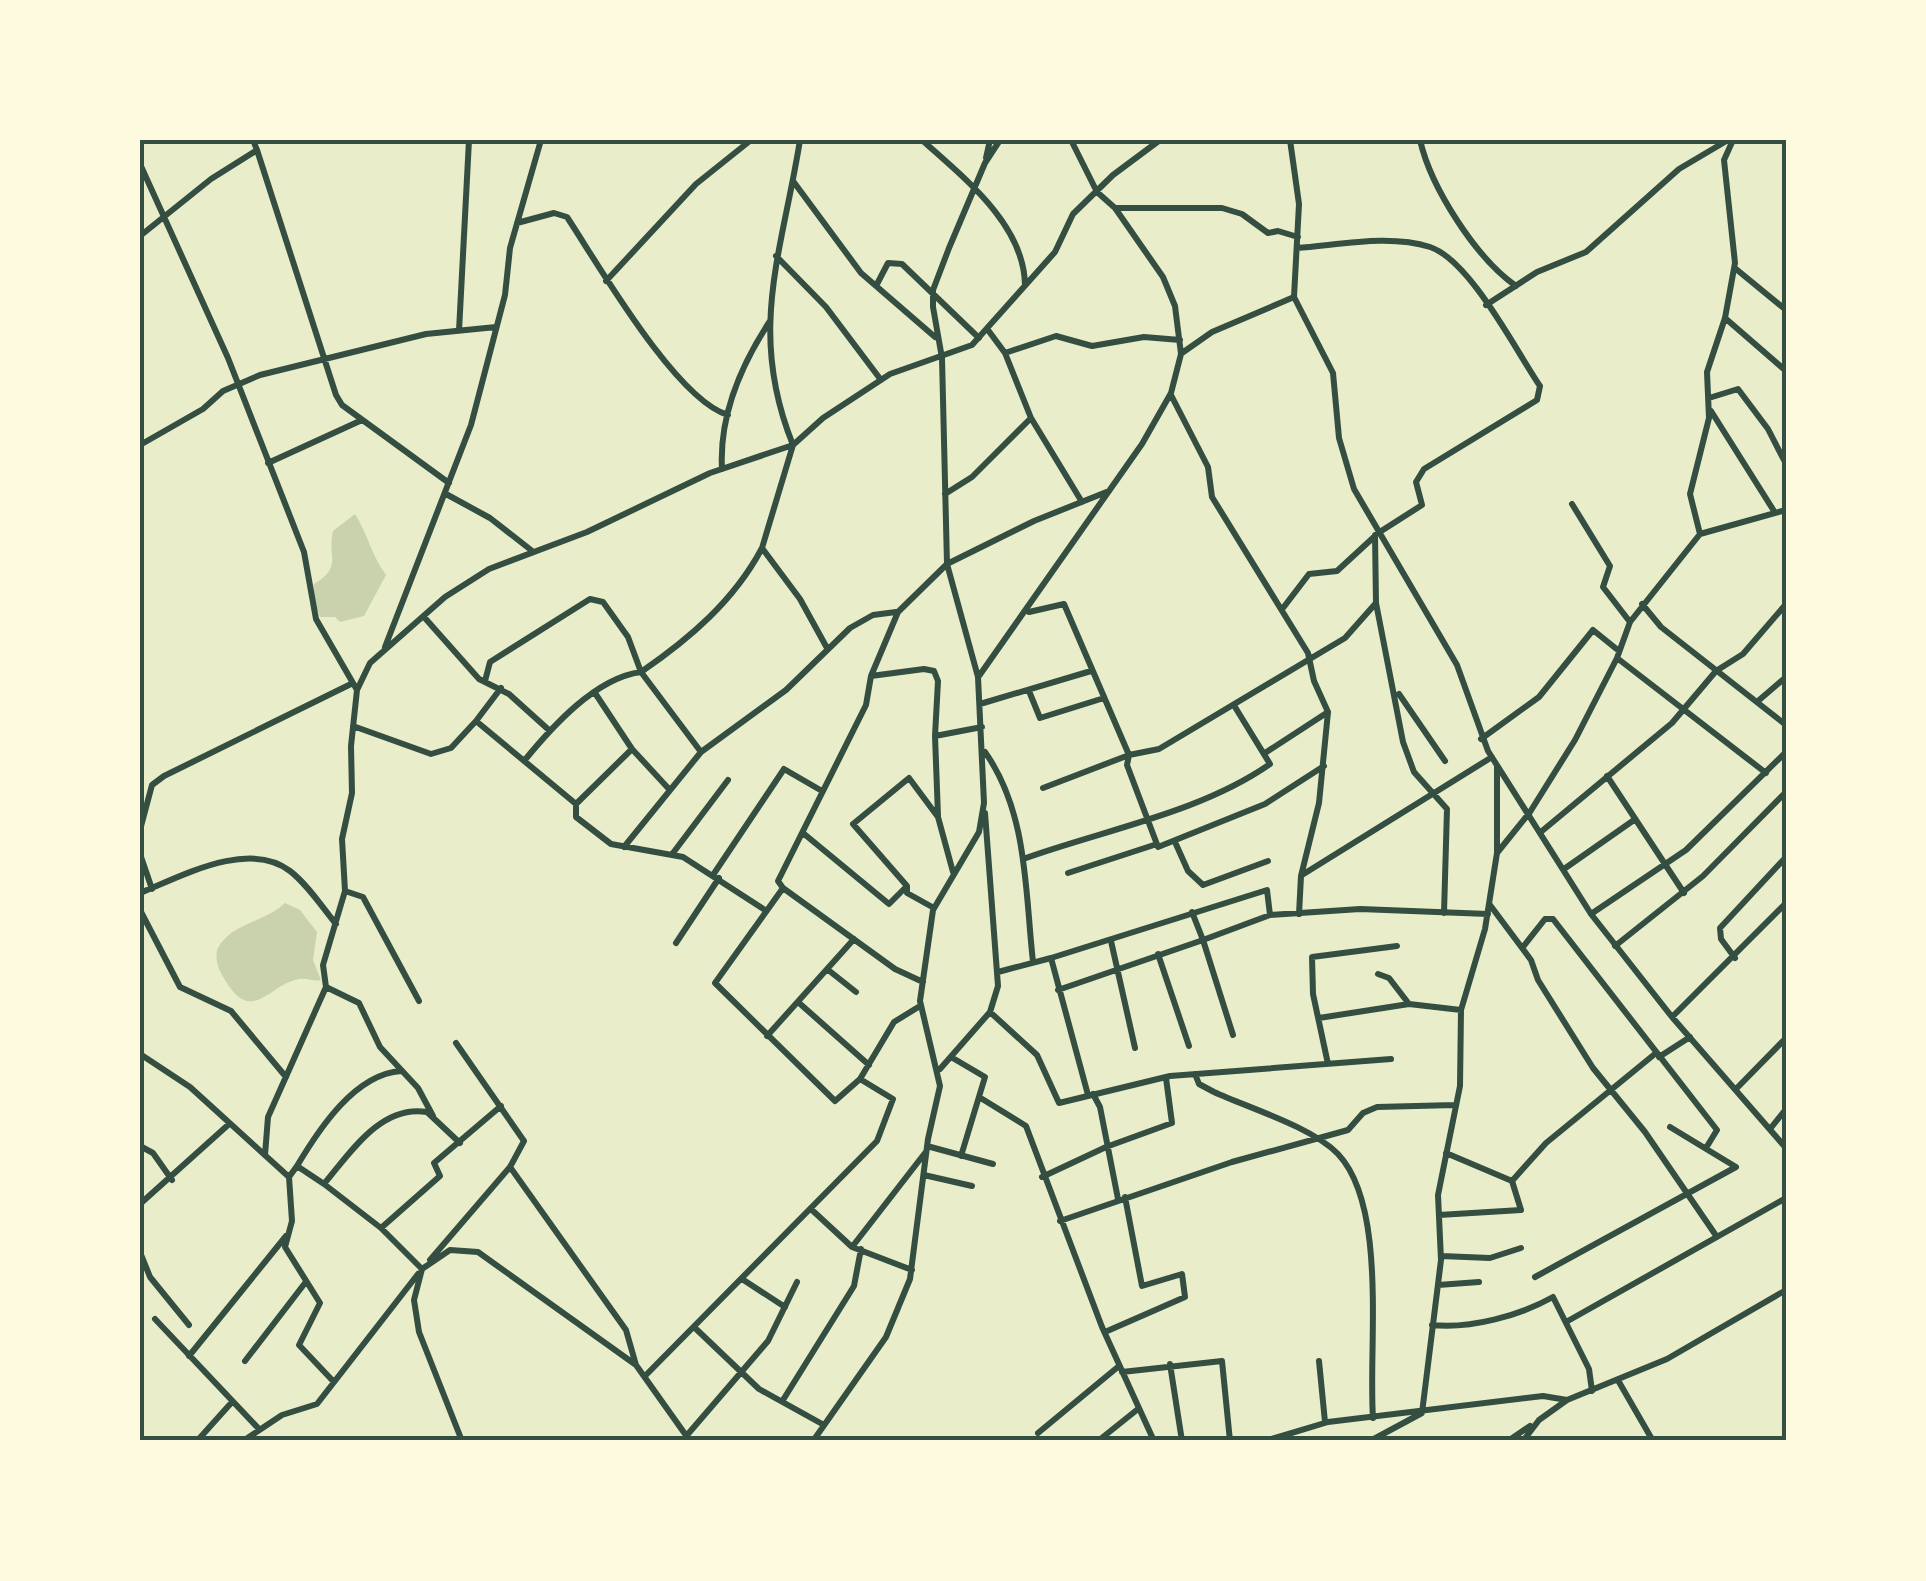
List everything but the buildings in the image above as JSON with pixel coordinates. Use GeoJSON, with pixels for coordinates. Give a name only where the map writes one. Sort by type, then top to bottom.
{"type":"FeatureCollection","features":[{"type":"Feature","properties":{"kind":"street"},"geometry":{"type":"LineString","coordinates":[[253,140],[322,356],[342,404],[450,483]]}},
{"type":"Feature","properties":{"kind":"street"},"geometry":{"type":"LineString","coordinates":[[459,331],[468,140]]}},
{"type":"Feature","properties":{"kind":"street"},"geometry":{"type":"LineString","coordinates":[[384,648],[471,425],[517,224],[541,140]]}},
{"type":"Feature","properties":{"kind":"street"},"geometry":{"type":"LineString","coordinates":[[606,282],[696,184],[751,140]]}},
{"type":"Feature","properties":{"kind":"street"},"geometry":{"type":"LineString","coordinates":[[524,761],[550,731],[596,694],[641,672],[678,647],[739,586],[762,548],[793,445],[773,386],[771,320],[776,256],[800,140]]}},
{"type":"Feature","properties":{"kind":"street"},"geometry":{"type":"LineString","coordinates":[[922,140],[974,189],[1022,254],[1025,286]]}},
{"type":"Feature","properties":{"kind":"street"},"geometry":{"type":"LineString","coordinates":[[985,163],[990,140]]}},
{"type":"Feature","properties":{"kind":"street"},"geometry":{"type":"LineString","coordinates":[[939,1070],[990,1012],[998,972],[980,770],[984,750],[978,677],[948,564],[942,358],[933,290],[985,163],[1000,140]]}},
{"type":"Feature","properties":{"kind":"street"},"geometry":{"type":"LineString","coordinates":[[978,677],[1028,612],[1109,492],[1170,394],[1181,354],[1175,306],[1163,277],[1115,208],[1097,192],[1072,140]]}},
{"type":"Feature","properties":{"kind":"street"},"geometry":{"type":"LineString","coordinates":[[264,1154],[268,1117],[326,987],[324,965],[345,891],[342,839],[352,793],[355,686],[370,663],[445,597],[489,569],[586,532],[722,469],[793,445],[823,418],[881,380],[916,361],[942,358],[979,338],[1055,252],[1073,214],[1160,140]]}},
{"type":"Feature","properties":{"kind":"street"},"geometry":{"type":"LineString","coordinates":[[1290,140],[1296,158],[1298,248],[1294,297],[1332,373],[1344,462],[1377,533],[1457,664],[1481,739],[1591,914],[1672,1017],[1786,1148]]}},
{"type":"Feature","properties":{"kind":"street"},"geometry":{"type":"LineString","coordinates":[[1420,140],[1433,179],[1490,266],[1516,286]]}},
{"type":"Feature","properties":{"kind":"street"},"geometry":{"type":"LineString","coordinates":[[1486,305],[1586,252],[1679,169],[1730,140]]}},
{"type":"Feature","properties":{"kind":"street"},"geometry":{"type":"LineString","coordinates":[[1700,534],[1690,494],[1709,403],[1707,372],[1725,318],[1734,268],[1735,229],[1724,160],[1730,140]]}},
{"type":"Feature","properties":{"kind":"street"},"geometry":{"type":"LineString","coordinates":[[140,236],[211,179],[257,150]]}},
{"type":"Feature","properties":{"kind":"street"},"geometry":{"type":"LineString","coordinates":[[140,164],[238,383],[304,552],[316,620],[355,686]]}},
{"type":"Feature","properties":{"kind":"street"},"geometry":{"type":"LineString","coordinates":[[792,180],[856,267],[938,339]]}},
{"type":"Feature","properties":{"kind":"street"},"geometry":{"type":"LineString","coordinates":[[1115,208],[1222,208],[1242,214],[1268,233],[1278,231],[1298,237]]}},
{"type":"Feature","properties":{"kind":"street"},"geometry":{"type":"LineString","coordinates":[[517,224],[554,213],[567,217],[606,282],[699,400],[728,415]]}},
{"type":"Feature","properties":{"kind":"street"},"geometry":{"type":"LineString","coordinates":[[1282,608],[1310,574],[1337,571],[1377,533],[1422,504],[1416,482],[1424,469],[1540,396],[1540,386],[1486,305],[1445,254],[1428,247],[1371,242],[1298,248]]}},
{"type":"Feature","properties":{"kind":"street"},"geometry":{"type":"LineString","coordinates":[[776,256],[826,307],[881,380]]}},
{"type":"Feature","properties":{"kind":"street"},"geometry":{"type":"LineString","coordinates":[[876,286],[888,263],[896,262],[933,290],[979,338]]}},
{"type":"Feature","properties":{"kind":"street"},"geometry":{"type":"LineString","coordinates":[[1734,268],[1786,310]]}},
{"type":"Feature","properties":{"kind":"street"},"geometry":{"type":"LineString","coordinates":[[1181,354],[1212,332],[1294,297]]}},
{"type":"Feature","properties":{"kind":"street"},"geometry":{"type":"LineString","coordinates":[[1725,318],[1786,371]]}},
{"type":"Feature","properties":{"kind":"street"},"geometry":{"type":"LineString","coordinates":[[722,469],[721,440],[728,415],[750,352],[771,320]]}},
{"type":"Feature","properties":{"kind":"street"},"geometry":{"type":"LineString","coordinates":[[140,444],[203,409],[238,383],[322,356],[496,327]]}},
{"type":"Feature","properties":{"kind":"street"},"geometry":{"type":"LineString","coordinates":[[988,330],[1005,353],[1031,418],[1082,502]]}},
{"type":"Feature","properties":{"kind":"street"},"geometry":{"type":"LineString","coordinates":[[1005,353],[1056,336],[1092,346],[1144,338],[1180,340]]}},
{"type":"Feature","properties":{"kind":"street"},"geometry":{"type":"LineString","coordinates":[[1709,403],[1738,389],[1768,429],[1786,464]]}},
{"type":"Feature","properties":{"kind":"street"},"geometry":{"type":"LineString","coordinates":[[1170,394],[1208,467],[1212,497],[1311,660],[1314,681],[1328,712],[1324,766],[1301,876],[1299,914]]}},
{"type":"Feature","properties":{"kind":"street"},"geometry":{"type":"LineString","coordinates":[[1709,403],[1774,511]]}},
{"type":"Feature","properties":{"kind":"street"},"geometry":{"type":"LineString","coordinates":[[945,494],[972,477],[1031,418]]}},
{"type":"Feature","properties":{"kind":"street"},"geometry":{"type":"LineString","coordinates":[[268,463],[362,420]]}},
{"type":"Feature","properties":{"kind":"street"},"geometry":{"type":"LineString","coordinates":[[923,982],[895,969],[783,888],[778,881],[784,863],[803,833],[866,705],[871,676],[898,612],[948,564],[1109,492]]}},
{"type":"Feature","properties":{"kind":"street"},"geometry":{"type":"LineString","coordinates":[[445,494],[490,518],[532,551]]}},
{"type":"Feature","properties":{"kind":"street"},"geometry":{"type":"LineString","coordinates":[[1572,504],[1610,566],[1603,582],[1606,592],[1630,622]]}},
{"type":"Feature","properties":{"kind":"street"},"geometry":{"type":"LineString","coordinates":[[1497,853],[1530,812],[1582,728],[1630,622],[1700,534],[1774,511],[1785,512]]}},
{"type":"Feature","properties":{"kind":"street"},"geometry":{"type":"LineString","coordinates":[[1377,533],[1376,603],[1396,689],[1403,742],[1414,772],[1447,810],[1444,913]]}},
{"type":"Feature","properties":{"kind":"street"},"geometry":{"type":"LineString","coordinates":[[762,548],[800,600],[827,648]]}},
{"type":"Feature","properties":{"kind":"street"},"geometry":{"type":"LineString","coordinates":[[486,681],[490,662],[590,600],[602,602],[628,637],[641,672],[701,752]]}},
{"type":"Feature","properties":{"kind":"street"},"geometry":{"type":"LineString","coordinates":[[1043,788],[1130,755],[1159,749],[1345,638],[1376,603]]}},
{"type":"Feature","properties":{"kind":"street"},"geometry":{"type":"LineString","coordinates":[[1028,612],[1064,604],[1130,755],[1127,764],[1157,844],[1162,848],[1265,804],[1324,766]]}},
{"type":"Feature","properties":{"kind":"street"},"geometry":{"type":"LineString","coordinates":[[1642,604],[1661,627],[1786,725]]}},
{"type":"Feature","properties":{"kind":"street"},"geometry":{"type":"LineString","coordinates":[[1542,831],[1684,708],[1716,671],[1742,654],[1786,604]]}},
{"type":"Feature","properties":{"kind":"street"},"geometry":{"type":"LineString","coordinates":[[624,847],[701,752],[786,690],[827,648],[861,621],[898,612]]}},
{"type":"Feature","properties":{"kind":"street"},"geometry":{"type":"LineString","coordinates":[[424,617],[459,660],[501,688],[550,731]]}},
{"type":"Feature","properties":{"kind":"street"},"geometry":{"type":"LineString","coordinates":[[1481,739],[1539,697],[1593,630],[1618,655],[1766,773]]}},
{"type":"Feature","properties":{"kind":"street"},"geometry":{"type":"LineString","coordinates":[[980,704],[1091,670]]}},
{"type":"Feature","properties":{"kind":"street"},"geometry":{"type":"LineString","coordinates":[[871,676],[934,671],[938,681],[938,817],[953,872]]}},
{"type":"Feature","properties":{"kind":"street"},"geometry":{"type":"LineString","coordinates":[[1758,701],[1786,677]]}},
{"type":"Feature","properties":{"kind":"street"},"geometry":{"type":"LineString","coordinates":[[140,830],[152,785],[164,776],[355,686]]}},
{"type":"Feature","properties":{"kind":"street"},"geometry":{"type":"LineString","coordinates":[[353,726],[431,754],[451,748],[501,688]]}},
{"type":"Feature","properties":{"kind":"street"},"geometry":{"type":"LineString","coordinates":[[1396,689],[1445,761]]}},
{"type":"Feature","properties":{"kind":"street"},"geometry":{"type":"LineString","coordinates":[[1029,691],[1040,718],[1104,698]]}},
{"type":"Feature","properties":{"kind":"street"},"geometry":{"type":"LineString","coordinates":[[596,694],[632,749],[668,788]]}},
{"type":"Feature","properties":{"kind":"street"},"geometry":{"type":"LineString","coordinates":[[1023,859],[1148,821],[1250,778],[1270,764],[1234,706]]}},
{"type":"Feature","properties":{"kind":"street"},"geometry":{"type":"LineString","coordinates":[[1265,754],[1328,712]]}},
{"type":"Feature","properties":{"kind":"street"},"geometry":{"type":"LineString","coordinates":[[476,721],[576,804]]}},
{"type":"Feature","properties":{"kind":"street"},"geometry":{"type":"LineString","coordinates":[[935,736],[982,727]]}},
{"type":"Feature","properties":{"kind":"street"},"geometry":{"type":"LineString","coordinates":[[632,749],[576,804],[576,817],[603,840],[624,847],[673,853],[764,910]]}},
{"type":"Feature","properties":{"kind":"street"},"geometry":{"type":"LineString","coordinates":[[984,750],[1000,773],[1023,859],[1033,962]]}},
{"type":"Feature","properties":{"kind":"street"},"geometry":{"type":"LineString","coordinates":[[1591,914],[1665,867],[1786,752]]}},
{"type":"Feature","properties":{"kind":"street"},"geometry":{"type":"LineString","coordinates":[[1301,876],[1492,757]]}},
{"type":"Feature","properties":{"kind":"street"},"geometry":{"type":"LineString","coordinates":[[1777,763],[1786,772]]}},
{"type":"Feature","properties":{"kind":"street"},"geometry":{"type":"LineString","coordinates":[[1422,1413],[1441,1256],[1439,1216],[1456,1105],[1460,1010],[1488,914],[1497,853],[1498,765]]}},
{"type":"Feature","properties":{"kind":"street"},"geometry":{"type":"LineString","coordinates":[[676,943],[784,769],[822,791]]}},
{"type":"Feature","properties":{"kind":"street"},"geometry":{"type":"LineString","coordinates":[[1607,776],[1684,893]]}},
{"type":"Feature","properties":{"kind":"street"},"geometry":{"type":"LineString","coordinates":[[934,908],[908,894],[906,886],[853,824],[909,778],[938,817]]}},
{"type":"Feature","properties":{"kind":"street"},"geometry":{"type":"LineString","coordinates":[[673,853],[728,780]]}},
{"type":"Feature","properties":{"kind":"street"},"geometry":{"type":"LineString","coordinates":[[1614,946],[1684,893],[1786,792]]}},
{"type":"Feature","properties":{"kind":"street"},"geometry":{"type":"LineString","coordinates":[[812,1441],[886,1338],[912,1270],[939,1070],[921,1005],[934,908],[979,832],[984,803]]}},
{"type":"Feature","properties":{"kind":"street"},"geometry":{"type":"LineString","coordinates":[[1564,869],[1634,820]]}},
{"type":"Feature","properties":{"kind":"street"},"geometry":{"type":"LineString","coordinates":[[803,833],[856,872],[889,904],[906,886]]}},
{"type":"Feature","properties":{"kind":"street"},"geometry":{"type":"LineString","coordinates":[[1175,842],[1188,872],[1203,885],[1268,861]]}},
{"type":"Feature","properties":{"kind":"street"},"geometry":{"type":"LineString","coordinates":[[1068,873],[1157,844]]}},
{"type":"Feature","properties":{"kind":"street"},"geometry":{"type":"LineString","coordinates":[[140,854],[152,889]]}},
{"type":"Feature","properties":{"kind":"street"},"geometry":{"type":"LineString","coordinates":[[1735,958],[1721,939],[1720,928],[1786,857]]}},
{"type":"Feature","properties":{"kind":"street"},"geometry":{"type":"LineString","coordinates":[[140,894],[214,865],[257,860],[291,871],[337,924]]}},
{"type":"Feature","properties":{"kind":"street"},"geometry":{"type":"LineString","coordinates":[[783,888],[715,983],[837,1102],[870,1065],[894,1022],[921,1005]]}},
{"type":"Feature","properties":{"kind":"street"},"geometry":{"type":"LineString","coordinates":[[998,972],[1111,941],[1267,890],[1270,915]]}},
{"type":"Feature","properties":{"kind":"street"},"geometry":{"type":"LineString","coordinates":[[345,891],[364,897],[419,1002]]}},
{"type":"Feature","properties":{"kind":"street"},"geometry":{"type":"LineString","coordinates":[[1672,1017],[1735,958],[1786,902]]}},
{"type":"Feature","properties":{"kind":"street"},"geometry":{"type":"LineString","coordinates":[[1489,904],[1522,947],[1560,1018],[1717,1237]]}},
{"type":"Feature","properties":{"kind":"street"},"geometry":{"type":"LineString","coordinates":[[1058,990],[1270,915],[1360,909],[1488,914]]}},
{"type":"Feature","properties":{"kind":"street"},"geometry":{"type":"LineString","coordinates":[[140,910],[180,987],[231,1012],[286,1078]]}},
{"type":"Feature","properties":{"kind":"street"},"geometry":{"type":"LineString","coordinates":[[1192,912],[1233,1036]]}},
{"type":"Feature","properties":{"kind":"street"},"geometry":{"type":"LineString","coordinates":[[1522,947],[1544,919],[1553,920],[1717,1130],[1706,1148]]}},
{"type":"Feature","properties":{"kind":"street"},"geometry":{"type":"LineString","coordinates":[[767,1036],[854,940]]}},
{"type":"Feature","properties":{"kind":"street"},"geometry":{"type":"LineString","coordinates":[[1111,941],[1135,1048]]}},
{"type":"Feature","properties":{"kind":"street"},"geometry":{"type":"LineString","coordinates":[[1328,1064],[1312,956],[1397,946]]}},
{"type":"Feature","properties":{"kind":"street"},"geometry":{"type":"LineString","coordinates":[[1158,954],[1189,1046]]}},
{"type":"Feature","properties":{"kind":"street"},"geometry":{"type":"LineString","coordinates":[[1051,958],[1090,1095],[1100,1107],[1106,1147],[1142,1286],[1182,1274],[1185,1297],[1104,1332]]}},
{"type":"Feature","properties":{"kind":"street"},"geometry":{"type":"LineString","coordinates":[[827,969],[856,992]]}},
{"type":"Feature","properties":{"kind":"street"},"geometry":{"type":"LineString","coordinates":[[1378,974],[1389,978],[1409,1004]]}},
{"type":"Feature","properties":{"kind":"street"},"geometry":{"type":"LineString","coordinates":[[326,987],[359,1003],[380,1047],[436,1120],[460,1143]]}},
{"type":"Feature","properties":{"kind":"street"},"geometry":{"type":"LineString","coordinates":[[798,1002],[870,1065]]}},
{"type":"Feature","properties":{"kind":"street"},"geometry":{"type":"LineString","coordinates":[[1320,1018],[1409,1004],[1460,1010]]}},
{"type":"Feature","properties":{"kind":"street"},"geometry":{"type":"LineString","coordinates":[[990,1012],[1037,1055],[1059,1103],[1194,1074],[1391,1059]]}},
{"type":"Feature","properties":{"kind":"street"},"geometry":{"type":"LineString","coordinates":[[1512,1181],[1546,1142],[1657,1055],[1690,1036]]}},
{"type":"Feature","properties":{"kind":"street"},"geometry":{"type":"LineString","coordinates":[[1736,1090],[1786,1038]]}},
{"type":"Feature","properties":{"kind":"street"},"geometry":{"type":"LineString","coordinates":[[243,1441],[282,1415],[317,1404],[422,1268],[510,1167],[524,1140],[456,1043]]}},
{"type":"Feature","properties":{"kind":"street"},"geometry":{"type":"LineString","coordinates":[[140,1054],[190,1088],[289,1177]]}},
{"type":"Feature","properties":{"kind":"street"},"geometry":{"type":"LineString","coordinates":[[952,1056],[985,1077],[962,1156]]}},
{"type":"Feature","properties":{"kind":"street"},"geometry":{"type":"LineString","coordinates":[[333,1381],[299,1345],[320,1303],[285,1247],[290,1232],[289,1177],[324,1126],[372,1076],[402,1071]]}},
{"type":"Feature","properties":{"kind":"street"},"geometry":{"type":"LineString","coordinates":[[1194,1074],[1199,1084],[1214,1092],[1320,1140],[1352,1174],[1372,1265],[1373,1418]]}},
{"type":"Feature","properties":{"kind":"street"},"geometry":{"type":"LineString","coordinates":[[1042,1178],[1106,1147],[1172,1123],[1166,1078]]}},
{"type":"Feature","properties":{"kind":"street"},"geometry":{"type":"LineString","coordinates":[[644,1376],[877,1141],[894,1103],[892,1096],[860,1079]]}},
{"type":"Feature","properties":{"kind":"street"},"geometry":{"type":"LineString","coordinates":[[980,1098],[1022,1120],[1104,1332],[1154,1441]]}},
{"type":"Feature","properties":{"kind":"street"},"geometry":{"type":"LineString","coordinates":[[1060,1220],[1232,1162],[1320,1140],[1348,1130],[1363,1113],[1378,1107],[1456,1105]]}},
{"type":"Feature","properties":{"kind":"street"},"geometry":{"type":"LineString","coordinates":[[381,1228],[440,1176],[434,1163],[501,1106]]}},
{"type":"Feature","properties":{"kind":"street"},"geometry":{"type":"LineString","coordinates":[[1770,1129],[1786,1109]]}},
{"type":"Feature","properties":{"kind":"street"},"geometry":{"type":"LineString","coordinates":[[324,1184],[388,1117],[419,1111],[436,1120]]}},
{"type":"Feature","properties":{"kind":"street"},"geometry":{"type":"LineString","coordinates":[[140,1204],[172,1180],[228,1125]]}},
{"type":"Feature","properties":{"kind":"street"},"geometry":{"type":"LineString","coordinates":[[1535,1278],[1736,1167],[1670,1127]]}},
{"type":"Feature","properties":{"kind":"street"},"geometry":{"type":"LineString","coordinates":[[140,1146],[152,1153],[172,1180]]}},
{"type":"Feature","properties":{"kind":"street"},"geometry":{"type":"LineString","coordinates":[[927,1148],[993,1164]]}},
{"type":"Feature","properties":{"kind":"street"},"geometry":{"type":"LineString","coordinates":[[783,1400],[854,1286],[857,1248],[927,1148]]}},
{"type":"Feature","properties":{"kind":"street"},"geometry":{"type":"LineString","coordinates":[[1446,1154],[1512,1181]]}},
{"type":"Feature","properties":{"kind":"street"},"geometry":{"type":"LineString","coordinates":[[297,1166],[381,1228],[422,1268]]}},
{"type":"Feature","properties":{"kind":"street"},"geometry":{"type":"LineString","coordinates":[[510,1167],[626,1330],[636,1366]]}},
{"type":"Feature","properties":{"kind":"street"},"geometry":{"type":"LineString","coordinates":[[924,1175],[972,1186]]}},
{"type":"Feature","properties":{"kind":"street"},"geometry":{"type":"LineString","coordinates":[[1439,1216],[1521,1210],[1512,1181]]}},
{"type":"Feature","properties":{"kind":"street"},"geometry":{"type":"LineString","coordinates":[[1566,1322],[1786,1198]]}},
{"type":"Feature","properties":{"kind":"street"},"geometry":{"type":"LineString","coordinates":[[812,1210],[857,1248],[912,1270]]}},
{"type":"Feature","properties":{"kind":"street"},"geometry":{"type":"LineString","coordinates":[[189,1356],[290,1232]]}},
{"type":"Feature","properties":{"kind":"street"},"geometry":{"type":"LineString","coordinates":[[1441,1256],[1490,1258],[1521,1248]]}},
{"type":"Feature","properties":{"kind":"street"},"geometry":{"type":"LineString","coordinates":[[462,1441],[419,1332],[414,1300],[422,1268],[450,1250],[478,1252],[636,1366],[689,1438],[768,1340],[797,1282]]}},
{"type":"Feature","properties":{"kind":"street"},"geometry":{"type":"LineString","coordinates":[[140,1252],[150,1277],[189,1325]]}},
{"type":"Feature","properties":{"kind":"street"},"geometry":{"type":"LineString","coordinates":[[742,1279],[785,1307]]}},
{"type":"Feature","properties":{"kind":"street"},"geometry":{"type":"LineString","coordinates":[[1438,1285],[1479,1282]]}},
{"type":"Feature","properties":{"kind":"street"},"geometry":{"type":"LineString","coordinates":[[245,1361],[305,1283]]}},
{"type":"Feature","properties":{"kind":"street"},"geometry":{"type":"LineString","coordinates":[[1508,1441],[1567,1400],[1619,1382],[1786,1290]]}},
{"type":"Feature","properties":{"kind":"street"},"geometry":{"type":"LineString","coordinates":[[1432,1325],[1463,1326],[1534,1308],[1552,1298],[1588,1369],[1592,1392]]}},
{"type":"Feature","properties":{"kind":"street"},"geometry":{"type":"LineString","coordinates":[[155,1319],[259,1429]]}},
{"type":"Feature","properties":{"kind":"street"},"geometry":{"type":"LineString","coordinates":[[694,1327],[742,1373],[824,1425]]}},
{"type":"Feature","properties":{"kind":"street"},"geometry":{"type":"LineString","coordinates":[[1038,1433],[1121,1369],[1222,1360],[1230,1441]]}},
{"type":"Feature","properties":{"kind":"street"},"geometry":{"type":"LineString","coordinates":[[1320,1362],[1326,1422]]}},
{"type":"Feature","properties":{"kind":"street"},"geometry":{"type":"LineString","coordinates":[[1170,1364],[1182,1441]]}},
{"type":"Feature","properties":{"kind":"street"},"geometry":{"type":"LineString","coordinates":[[1619,1382],[1653,1441]]}},
{"type":"Feature","properties":{"kind":"street"},"geometry":{"type":"LineString","coordinates":[[1265,1441],[1326,1422],[1542,1396],[1567,1400]]}},
{"type":"Feature","properties":{"kind":"street"},"geometry":{"type":"LineString","coordinates":[[197,1441],[232,1402]]}},
{"type":"Feature","properties":{"kind":"street"},"geometry":{"type":"LineString","coordinates":[[1098,1441],[1138,1409]]}},
{"type":"Feature","properties":{"kind":"street"},"geometry":{"type":"LineString","coordinates":[[1370,1441],[1422,1413]]}},
{"type":"Feature","properties":{"kind":"street"},"geometry":{"type":"LineString","coordinates":[[1523,1441],[1539,1420]]}},
{"type":"Feature","properties":{"kind":"green space"},"geometry":{"type":"Polygon","coordinates":[[[355,514],[386,575],[364,616],[340,622],[335,617],[320,617],[313,598],[314,584],[331,566],[333,531],[355,514]]]}},
{"type":"Feature","properties":{"kind":"green space"},"geometry":{"type":"Polygon","coordinates":[[[285,903],[300,910],[317,932],[313,960],[321,980],[299,979],[261,999],[244,1000],[221,973],[217,950],[230,934],[285,903]]]}}]}
